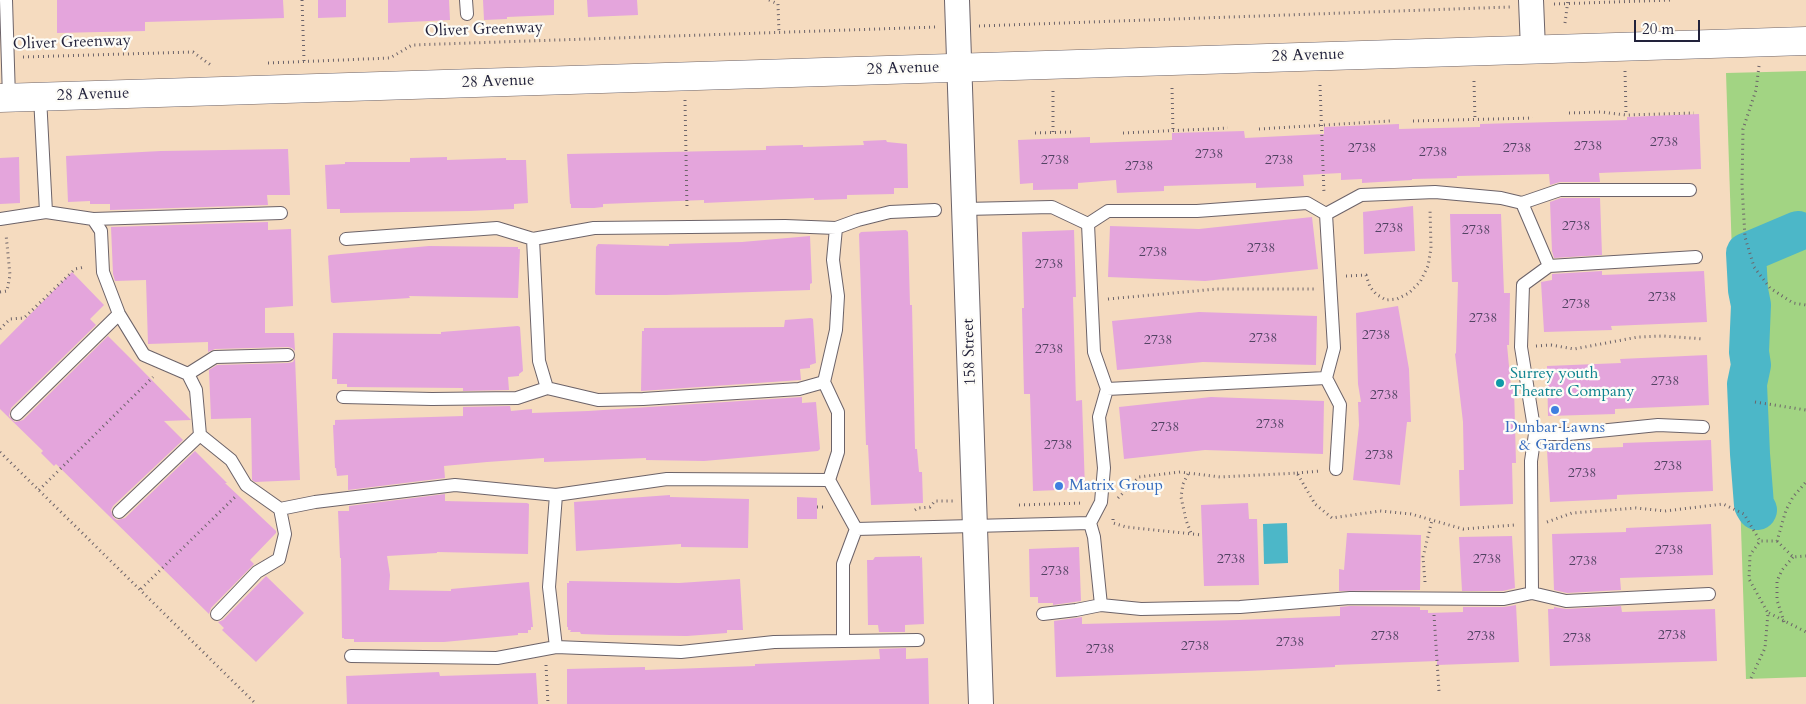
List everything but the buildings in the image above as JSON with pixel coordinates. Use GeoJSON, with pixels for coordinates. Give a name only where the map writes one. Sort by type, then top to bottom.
{"type":"FeatureCollection","features":[{"type":"Feature","properties":{"kind":"street","name":"158 Street"},"geometry":{"type":"LineString","coordinates":[[957,0],[981,704]]}},
{"type":"Feature","properties":{"kind":"street"},"geometry":{"type":"LineString","coordinates":[[1531,4],[1533,49]]}},
{"type":"Feature","properties":{"kind":"street","name":"28 Avenue"},"geometry":{"type":"LineString","coordinates":[[5,98],[1806,41]]}},
{"type":"Feature","properties":{"kind":"lane"},"geometry":{"type":"LineString","coordinates":[[5,98],[8,58],[6,0]]}},
{"type":"Feature","properties":{"kind":"lane"},"geometry":{"type":"LineString","coordinates":[[466,0],[467,14]]}},
{"type":"Feature","properties":{"kind":"lane"},"geometry":{"type":"LineString","coordinates":[[40,97],[46,212]]}},
{"type":"Feature","properties":{"kind":"lane"},"geometry":{"type":"LineString","coordinates":[[1326,214],[1361,195],[1435,192],[1501,198],[1522,203],[1560,190],[1690,190]]}},
{"type":"Feature","properties":{"kind":"lane"},"geometry":{"type":"LineString","coordinates":[[1088,224],[1108,211],[1197,211],[1307,203],[1326,214]]}},
{"type":"Feature","properties":{"kind":"lane"},"geometry":{"type":"LineString","coordinates":[[1522,203],[1549,266]]}},
{"type":"Feature","properties":{"kind":"lane"},"geometry":{"type":"LineString","coordinates":[[964,209],[1052,207],[1088,224]]}},
{"type":"Feature","properties":{"kind":"lane"},"geometry":{"type":"LineString","coordinates":[[346,239],[497,228],[533,240],[594,228],[785,226],[836,228],[890,212],[935,210]]}},
{"type":"Feature","properties":{"kind":"lane"},"geometry":{"type":"LineString","coordinates":[[2,219],[46,212],[93,219],[281,213]]}},
{"type":"Feature","properties":{"kind":"lane"},"geometry":{"type":"LineString","coordinates":[[1326,214],[1334,348],[1326,378],[1340,405],[1336,469]]}},
{"type":"Feature","properties":{"kind":"lane"},"geometry":{"type":"LineString","coordinates":[[93,219],[101,231],[103,272],[119,314],[144,355],[188,374],[196,390],[200,435],[231,460],[246,485],[280,509],[285,534],[278,560],[257,572],[217,614]]}},
{"type":"Feature","properties":{"kind":"lane"},"geometry":{"type":"LineString","coordinates":[[1088,224],[1094,352],[1107,389],[1099,418],[1104,468],[1101,502],[1090,523],[1094,537],[1101,605]]}},
{"type":"Feature","properties":{"kind":"lane"},"geometry":{"type":"LineString","coordinates":[[836,228],[833,260],[838,296],[836,330],[824,382],[838,412],[838,452],[829,480],[856,529],[843,564],[843,641]]}},
{"type":"Feature","properties":{"kind":"lane"},"geometry":{"type":"LineString","coordinates":[[533,240],[539,361],[547,388]]}},
{"type":"Feature","properties":{"kind":"lane"},"geometry":{"type":"LineString","coordinates":[[1532,593],[1530,461],[1535,434],[1521,347],[1523,285],[1549,266],[1696,257]]}},
{"type":"Feature","properties":{"kind":"lane"},"geometry":{"type":"LineString","coordinates":[[17,414],[119,314]]}},
{"type":"Feature","properties":{"kind":"lane"},"geometry":{"type":"LineString","coordinates":[[188,374],[215,357],[288,355]]}},
{"type":"Feature","properties":{"kind":"lane"},"geometry":{"type":"LineString","coordinates":[[1107,389],[1326,378]]}},
{"type":"Feature","properties":{"kind":"lane"},"geometry":{"type":"LineString","coordinates":[[343,397],[518,398],[547,388],[598,400],[643,399],[798,389],[824,382]]}},
{"type":"Feature","properties":{"kind":"lane"},"geometry":{"type":"LineString","coordinates":[[1535,434],[1569,434],[1658,425],[1703,427]]}},
{"type":"Feature","properties":{"kind":"lane"},"geometry":{"type":"LineString","coordinates":[[119,512],[200,435]]}},
{"type":"Feature","properties":{"kind":"lane"},"geometry":{"type":"LineString","coordinates":[[280,509],[315,502],[455,485],[556,495],[667,479],[829,480]]}},
{"type":"Feature","properties":{"kind":"lane"},"geometry":{"type":"LineString","coordinates":[[551,648],[549,587],[556,495]]}},
{"type":"Feature","properties":{"kind":"lane"},"geometry":{"type":"LineString","coordinates":[[856,529],[1090,523]]}},
{"type":"Feature","properties":{"kind":"lane"},"geometry":{"type":"LineString","coordinates":[[1043,614],[1101,605],[1141,609],[1240,607],[1350,598],[1504,598],[1532,593],[1566,602],[1709,594]]}},
{"type":"Feature","properties":{"kind":"lane"},"geometry":{"type":"LineString","coordinates":[[351,656],[497,658],[551,648],[681,652],[774,642],[918,640]]}},
{"type":"Feature","properties":{"kind":"path"},"geometry":{"type":"LineString","coordinates":[[302,0],[304,61]]}},
{"type":"Feature","properties":{"kind":"path"},"geometry":{"type":"LineString","coordinates":[[769,0],[778,4],[779,33]]}},
{"type":"Feature","properties":{"kind":"path"},"geometry":{"type":"LineString","coordinates":[[978,26],[1568,2],[1674,0]]}},
{"type":"Feature","properties":{"kind":"path"},"geometry":{"type":"LineString","coordinates":[[1565,23],[1568,2]]}},
{"type":"Feature","properties":{"kind":"path","name":"Oliver Greenway"},"geometry":{"type":"LineString","coordinates":[[267,63],[390,58],[412,45],[938,27]]}},
{"type":"Feature","properties":{"kind":"path","name":"Oliver Greenway"},"geometry":{"type":"LineString","coordinates":[[8,58],[193,52],[211,66],[220,66]]}},
{"type":"Feature","properties":{"kind":"path"},"geometry":{"type":"LineString","coordinates":[[1759,65],[1756,90],[1743,129],[1742,186],[1745,237],[1754,267],[1770,288],[1793,302],[1806,305]]}},
{"type":"Feature","properties":{"kind":"path"},"geometry":{"type":"LineString","coordinates":[[1625,70],[1626,115]]}},
{"type":"Feature","properties":{"kind":"path"},"geometry":{"type":"LineString","coordinates":[[1474,81],[1475,120]]}},
{"type":"Feature","properties":{"kind":"path"},"geometry":{"type":"LineString","coordinates":[[1320,85],[1326,214]]}},
{"type":"Feature","properties":{"kind":"path"},"geometry":{"type":"LineString","coordinates":[[1172,88],[1173,131]]}},
{"type":"Feature","properties":{"kind":"path"},"geometry":{"type":"LineString","coordinates":[[1053,91],[1053,132]]}},
{"type":"Feature","properties":{"kind":"path"},"geometry":{"type":"LineString","coordinates":[[685,100],[687,210]]}},
{"type":"Feature","properties":{"kind":"path"},"geometry":{"type":"LineString","coordinates":[[1569,113],[1600,112],[1626,115],[1694,113]]}},
{"type":"Feature","properties":{"kind":"path"},"geometry":{"type":"LineString","coordinates":[[1413,121],[1533,118]]}},
{"type":"Feature","properties":{"kind":"path"},"geometry":{"type":"LineString","coordinates":[[1259,129],[1390,121]]}},
{"type":"Feature","properties":{"kind":"path"},"geometry":{"type":"LineString","coordinates":[[1123,133],[1228,128]]}},
{"type":"Feature","properties":{"kind":"path"},"geometry":{"type":"LineString","coordinates":[[1035,133],[1072,132]]}},
{"type":"Feature","properties":{"kind":"path"},"geometry":{"type":"LineString","coordinates":[[1339,276],[1366,276],[1370,287],[1376,294],[1386,300],[1397,299],[1409,293],[1420,282],[1428,266],[1431,248],[1428,212],[1435,192]]}},
{"type":"Feature","properties":{"kind":"path"},"geometry":{"type":"LineString","coordinates":[[0,292],[7,291],[10,274],[2,219]]}},
{"type":"Feature","properties":{"kind":"path"},"geometry":{"type":"LineString","coordinates":[[0,329],[10,319],[24,318],[75,269],[90,266]]}},
{"type":"Feature","properties":{"kind":"path"},"geometry":{"type":"LineString","coordinates":[[1092,301],[1216,289],[1319,289]]}},
{"type":"Feature","properties":{"kind":"path"},"geometry":{"type":"LineString","coordinates":[[1521,347],[1551,345],[1574,349],[1638,336],[1704,339]]}},
{"type":"Feature","properties":{"kind":"path"},"geometry":{"type":"LineString","coordinates":[[39,490],[166,364]]}},
{"type":"Feature","properties":{"kind":"path"},"geometry":{"type":"LineString","coordinates":[[1755,402],[1806,410]]}},
{"type":"Feature","properties":{"kind":"path"},"geometry":{"type":"LineString","coordinates":[[0,452],[256,704]]}},
{"type":"Feature","properties":{"kind":"path"},"geometry":{"type":"LineString","coordinates":[[1115,501],[1140,478],[1180,472],[1220,477],[1336,469]]}},
{"type":"Feature","properties":{"kind":"path"},"geometry":{"type":"LineString","coordinates":[[1297,473],[1315,504],[1332,518],[1380,512],[1411,514],[1463,529],[1521,524]]}},
{"type":"Feature","properties":{"kind":"path"},"geometry":{"type":"LineString","coordinates":[[1188,474],[1183,484],[1182,497],[1186,520],[1191,533]]}},
{"type":"Feature","properties":{"kind":"path"},"geometry":{"type":"LineString","coordinates":[[1778,541],[1786,510],[1793,497],[1806,482]]}},
{"type":"Feature","properties":{"kind":"path"},"geometry":{"type":"LineString","coordinates":[[141,590],[246,485]]}},
{"type":"Feature","properties":{"kind":"path"},"geometry":{"type":"LineString","coordinates":[[912,512],[918,508],[930,507],[935,501],[954,501]]}},
{"type":"Feature","properties":{"kind":"path"},"geometry":{"type":"LineString","coordinates":[[1012,506],[1086,503]]}},
{"type":"Feature","properties":{"kind":"path"},"geometry":{"type":"LineString","coordinates":[[1542,522],[1552,521],[1572,513],[1636,508],[1665,511],[1723,504],[1744,514],[1760,541]]}},
{"type":"Feature","properties":{"kind":"path"},"geometry":{"type":"LineString","coordinates":[[1112,511],[1113,523],[1119,525],[1148,530],[1202,534]]}},
{"type":"Feature","properties":{"kind":"path"},"geometry":{"type":"LineString","coordinates":[[1425,585],[1423,557],[1432,520]]}},
{"type":"Feature","properties":{"kind":"path"},"geometry":{"type":"LineString","coordinates":[[1760,541],[1778,541],[1793,557]]}},
{"type":"Feature","properties":{"kind":"path"},"geometry":{"type":"LineString","coordinates":[[1760,541],[1750,555],[1749,579],[1768,613],[1806,632]]}},
{"type":"Feature","properties":{"kind":"path"},"geometry":{"type":"LineString","coordinates":[[1784,622],[1777,600],[1777,581],[1782,570],[1793,557],[1806,556]]}},
{"type":"Feature","properties":{"kind":"path"},"geometry":{"type":"LineString","coordinates":[[1433,609],[1439,692]]}},
{"type":"Feature","properties":{"kind":"path"},"geometry":{"type":"LineString","coordinates":[[1751,678],[1765,648],[1768,613]]}},
{"type":"Feature","properties":{"kind":"path"},"geometry":{"type":"LineString","coordinates":[[548,704],[551,648]]}},
{"type":"Feature","properties":{"kind":"green space"},"geometry":{"type":"Polygon","coordinates":[[[1806,71],[1806,677],[1746,679],[1726,73],[1806,71]]]}},
{"type":"Feature","properties":{"kind":"water"},"geometry":{"type":"Polygon","coordinates":[[[1287,523],[1288,563],[1264,564],[1263,524],[1287,523]]]}},
{"type":"Feature","properties":{"kind":"waterway"},"geometry":{"type":"LineString","coordinates":[[1757,510],[1754,505],[1747,384],[1751,365],[1749,352],[1751,305],[1748,290],[1746,253],[1798,231]]}},
{"type":"Feature","properties":{"kind":"place","name":"Surrey youth Theatre Company"},"geometry":{"type":"Point","coordinates":[1500,383]}},
{"type":"Feature","properties":{"kind":"place","name":"Dunbar Lawns & Gardens"},"geometry":{"type":"Point","coordinates":[1555,410]}},
{"type":"Feature","properties":{"kind":"place","name":"Matrix Group"},"geometry":{"type":"Point","coordinates":[1059,486]}}]}
